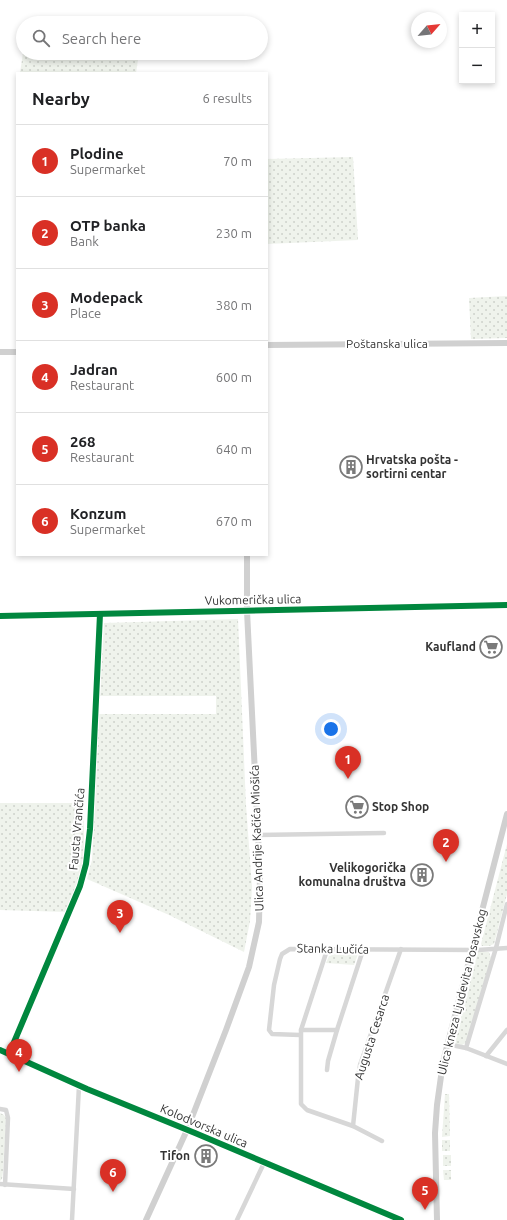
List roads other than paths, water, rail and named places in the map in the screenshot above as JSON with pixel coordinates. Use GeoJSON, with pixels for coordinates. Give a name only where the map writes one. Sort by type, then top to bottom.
{"type":"FeatureCollection","features":[{"type":"Feature","properties":{"kind":"main road","name":"Poštanska ulica"},"geometry":{"type":"LineString","coordinates":[[268,345],[507,343]]}},
{"type":"Feature","properties":{"kind":"main road"},"geometry":{"type":"LineString","coordinates":[[0,352],[16,352]]}},
{"type":"Feature","properties":{"kind":"main road","name":"Ulica Andrije Kačića Miošića"},"geometry":{"type":"LineString","coordinates":[[146,1220],[187,1130],[229,1023],[251,962],[259,922],[260,897],[258,835],[247,611],[247,556]]}},
{"type":"Feature","properties":{"kind":"main road","name":"Ulica kneza Ljudevita Posavskog"},"geometry":{"type":"LineString","coordinates":[[437,1220],[435,1119],[439,1084],[447,1044],[471,949],[506,824],[507,814]]}},
{"type":"Feature","properties":{"kind":"street","name":"Vukomerička ulica"},"geometry":{"type":"LineString","coordinates":[[0,616],[507,605]]}},
{"type":"Feature","properties":{"kind":"street","name":"Fausta Vrančića"},"geometry":{"type":"LineString","coordinates":[[9,1054],[86,869],[90,829],[100,614]]}},
{"type":"Feature","properties":{"kind":"street"},"geometry":{"type":"LineString","coordinates":[[258,835],[384,833]]}},
{"type":"Feature","properties":{"kind":"street"},"geometry":{"type":"LineString","coordinates":[[466,1048],[496,948],[507,904]]}},
{"type":"Feature","properties":{"kind":"street","name":"Stanka Lučića"},"geometry":{"type":"LineString","coordinates":[[300,1032],[272,1034],[269,1032],[274,985],[280,959],[282,954],[290,949],[401,950],[507,948]]}},
{"type":"Feature","properties":{"kind":"street"},"geometry":{"type":"LineString","coordinates":[[327,950],[300,1032],[301,1104],[304,1109],[352,1126],[382,1141]]}},
{"type":"Feature","properties":{"kind":"street"},"geometry":{"type":"LineString","coordinates":[[327,1070],[328,1061],[337,1030],[363,950]]}},
{"type":"Feature","properties":{"kind":"street","name":"Augusta Cesarca"},"geometry":{"type":"LineString","coordinates":[[352,1126],[360,1065],[401,950]]}},
{"type":"Feature","properties":{"kind":"street"},"geometry":{"type":"LineString","coordinates":[[300,1032],[337,1030]]}},
{"type":"Feature","properties":{"kind":"street"},"geometry":{"type":"LineString","coordinates":[[486,1056],[507,1030]]}},
{"type":"Feature","properties":{"kind":"street"},"geometry":{"type":"LineString","coordinates":[[447,1044],[466,1048],[507,1064]]}},
{"type":"Feature","properties":{"kind":"street","name":"Kolodvorska ulica"},"geometry":{"type":"LineString","coordinates":[[0,1050],[79,1086],[401,1220]]}},
{"type":"Feature","properties":{"kind":"street"},"geometry":{"type":"LineString","coordinates":[[72,1220],[79,1086]]}},
{"type":"Feature","properties":{"kind":"street"},"geometry":{"type":"LineString","coordinates":[[0,1110],[6,1110],[8,1118],[2,1184],[74,1189]]}},
{"type":"Feature","properties":{"kind":"street"},"geometry":{"type":"LineString","coordinates":[[237,1220],[264,1163]]}},
{"type":"Feature","properties":{"kind":"place","name":"Hrvatska pošta - sortirni centar"},"geometry":{"type":"Point","coordinates":[351,467]}},
{"type":"Feature","properties":{"kind":"place","name":"Kaufland"},"geometry":{"type":"Point","coordinates":[491,647]}},
{"type":"Feature","properties":{"kind":"place","name":"Plodine"},"geometry":{"type":"Point","coordinates":[348,779]}},
{"type":"Feature","properties":{"kind":"place","name":"Stop Shop"},"geometry":{"type":"Point","coordinates":[357,807]}},
{"type":"Feature","properties":{"kind":"place","name":"OTP banka"},"geometry":{"type":"Point","coordinates":[446,862]}},
{"type":"Feature","properties":{"kind":"place","name":"Velikogorička komunalna društva"},"geometry":{"type":"Point","coordinates":[422,875]}},
{"type":"Feature","properties":{"kind":"place","name":"Modepack"},"geometry":{"type":"Point","coordinates":[120,933]}},
{"type":"Feature","properties":{"kind":"place","name":"Jadran"},"geometry":{"type":"Point","coordinates":[19,1072]}},
{"type":"Feature","properties":{"kind":"place","name":"Tifon"},"geometry":{"type":"Point","coordinates":[206,1156]}},
{"type":"Feature","properties":{"kind":"place","name":"Konzum"},"geometry":{"type":"Point","coordinates":[113,1192]}},
{"type":"Feature","properties":{"kind":"place","name":"268"},"geometry":{"type":"Point","coordinates":[425,1210]}}]}
